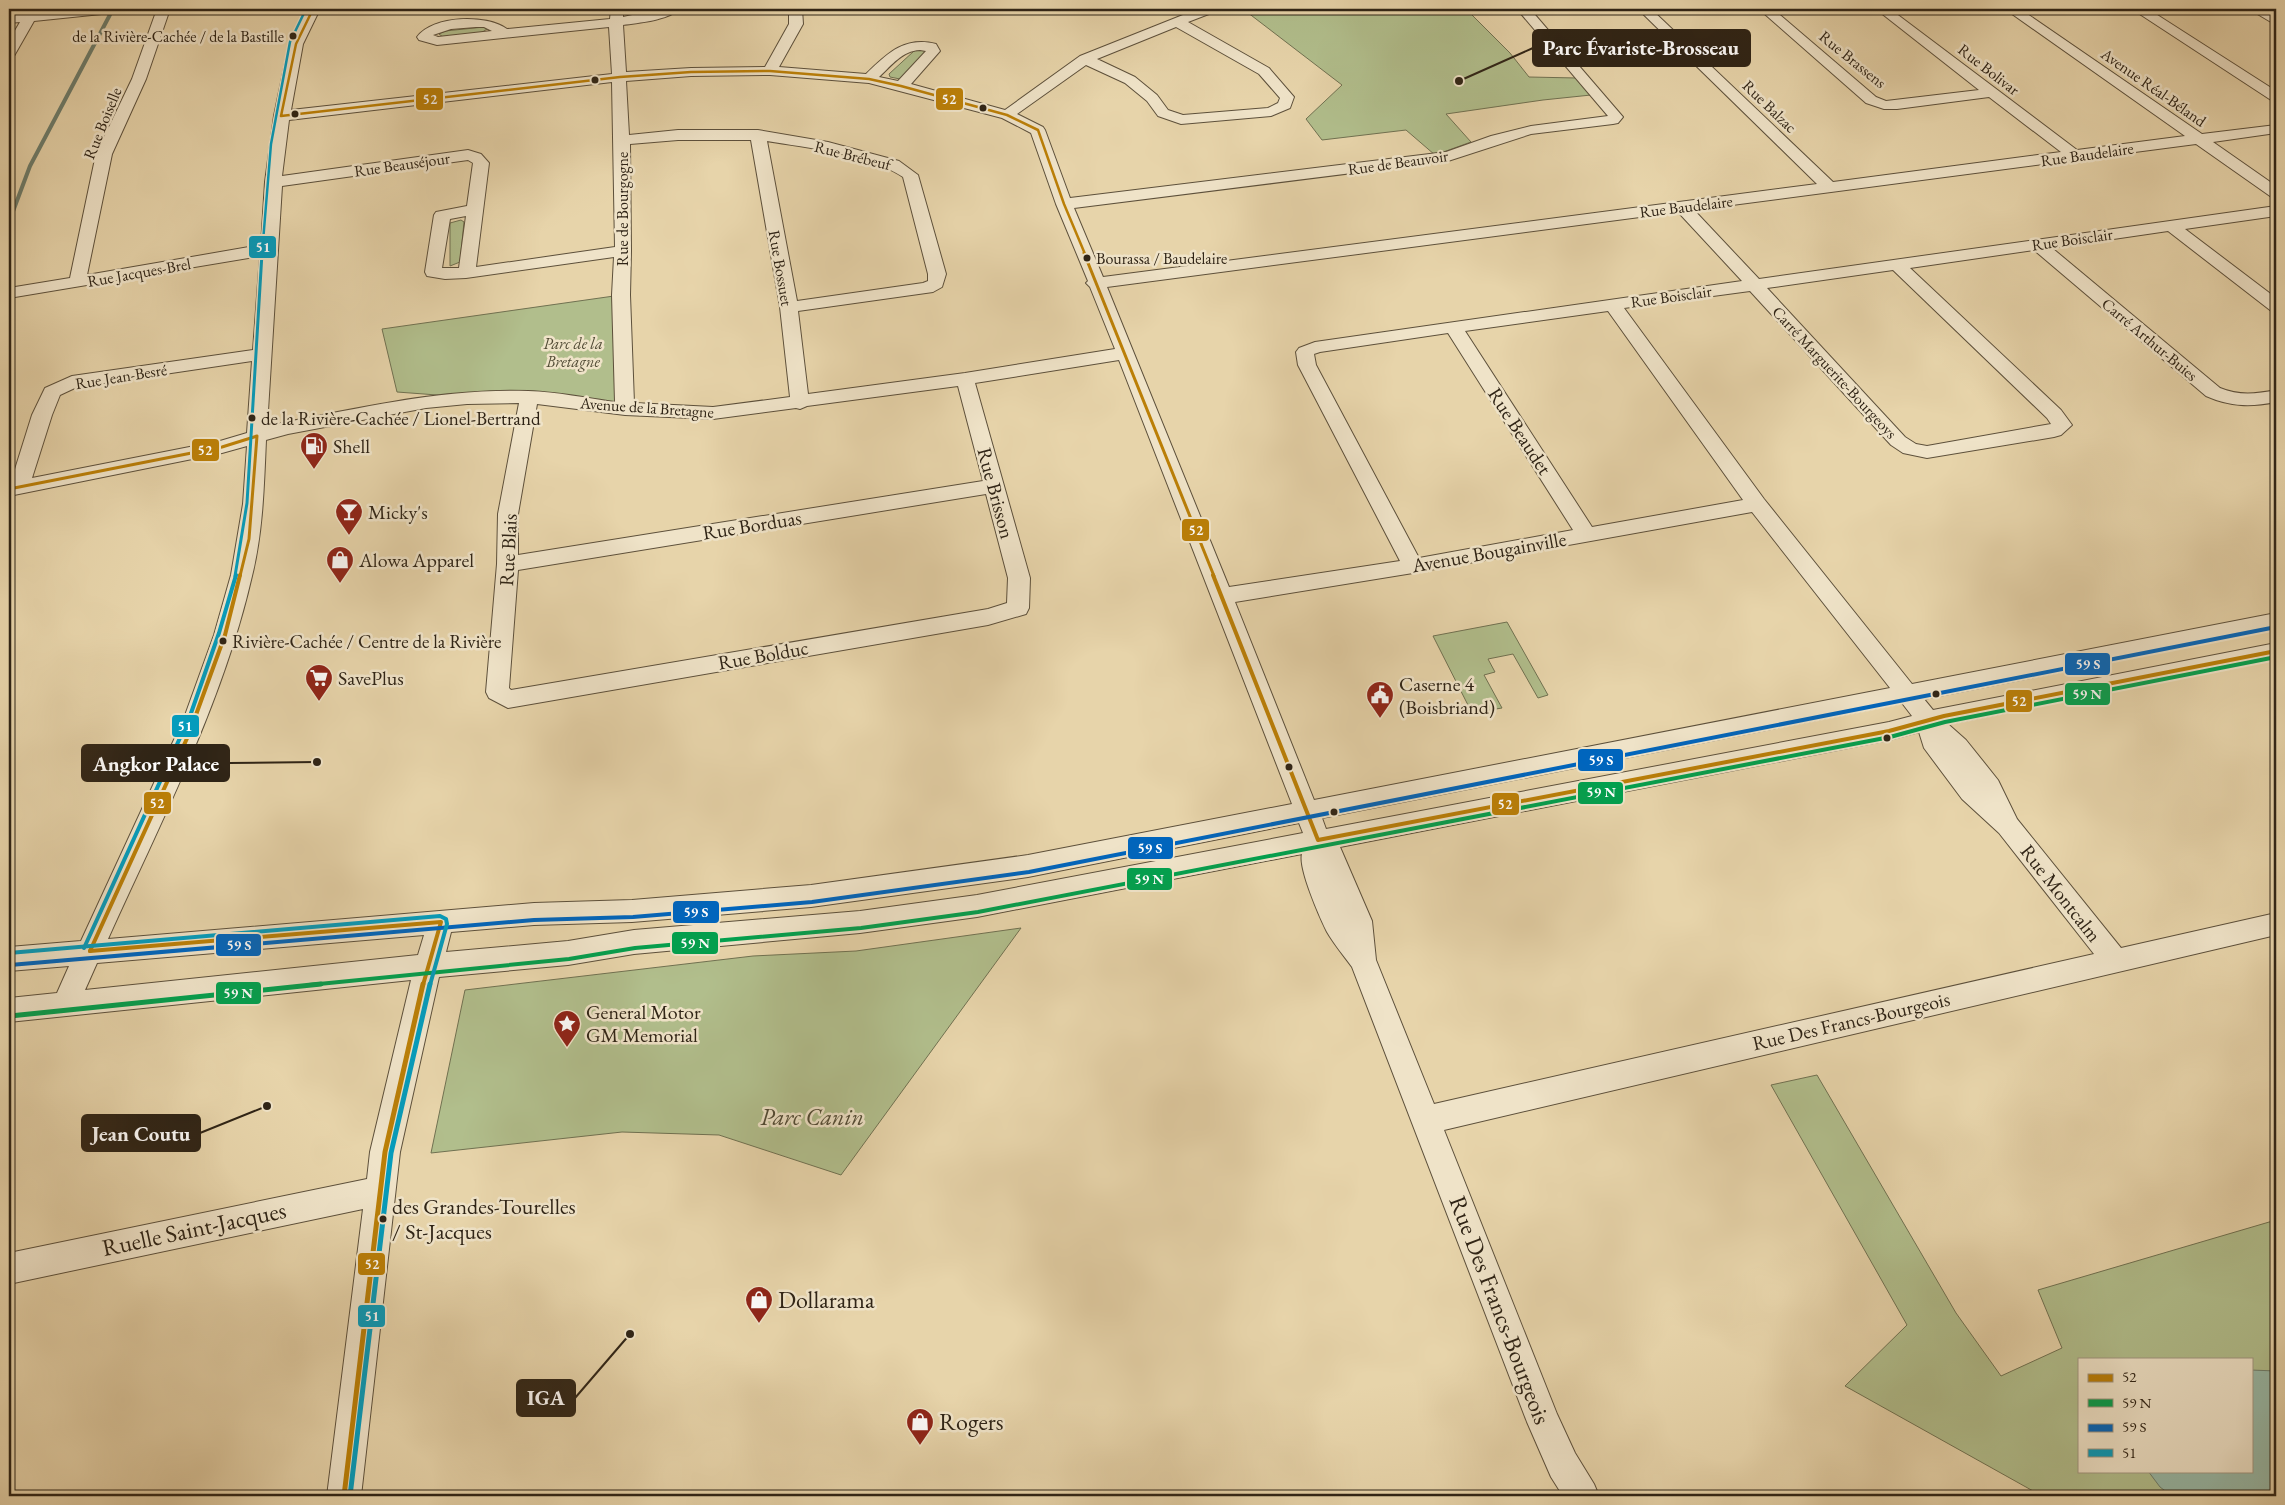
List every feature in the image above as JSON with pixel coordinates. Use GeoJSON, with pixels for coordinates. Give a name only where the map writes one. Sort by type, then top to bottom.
{"type":"FeatureCollection","features":[{"type":"Feature","properties":{"kind":"street"},"geometry":{"type":"LineString","coordinates":[[9,19],[32,13],[110,9]]}},
{"type":"Feature","properties":{"kind":"street","name":"Rue Boiselle"},"geometry":{"type":"LineString","coordinates":[[78,283],[104,154],[139,79],[163,9]]}},
{"type":"Feature","properties":{"kind":"street"},"geometry":{"type":"LineString","coordinates":[[65,1004],[192,726],[225,635],[249,539],[273,182],[281,116],[296,44],[313,9]]}},
{"type":"Feature","properties":{"kind":"street"},"geometry":{"type":"LineString","coordinates":[[504,34],[616,15],[653,16],[672,9]]}},
{"type":"Feature","properties":{"kind":"street"},"geometry":{"type":"LineString","coordinates":[[770,71],[796,24],[796,9]]}},
{"type":"Feature","properties":{"kind":"street"},"geometry":{"type":"LineString","coordinates":[[1007,115],[1085,59],[1209,9]]}},
{"type":"Feature","properties":{"kind":"street","name":"Rue de Beauvoir"},"geometry":{"type":"LineString","coordinates":[[1064,204],[1448,156],[1496,139],[1531,130],[1613,120],[1616,117],[1612,111],[1523,9]]}},
{"type":"Feature","properties":{"kind":"street","name":"Rue Balzac"},"geometry":{"type":"LineString","coordinates":[[1644,9],[1829,187]]}},
{"type":"Feature","properties":{"kind":"street","name":"Rue Brassens"},"geometry":{"type":"LineString","coordinates":[[1765,9],[1871,100],[1897,105],[1990,93]]}},
{"type":"Feature","properties":{"kind":"street","name":"Rue Bolivar"},"geometry":{"type":"LineString","coordinates":[[1882,9],[2075,156]]}},
{"type":"Feature","properties":{"kind":"street","name":"Avenue Réal-Béland"},"geometry":{"type":"LineString","coordinates":[[2012,9],[2276,193]]}},
{"type":"Feature","properties":{"kind":"street"},"geometry":{"type":"LineString","coordinates":[[2139,9],[2276,97]]}},
{"type":"Feature","properties":{"kind":"street"},"geometry":{"type":"LineString","coordinates":[[2256,9],[2276,21]]}},
{"type":"Feature","properties":{"kind":"street"},"geometry":{"type":"LineString","coordinates":[[9,53],[32,13]]}},
{"type":"Feature","properties":{"kind":"street","name":"Rue de Bourgogne"},"geometry":{"type":"LineString","coordinates":[[616,15],[622,140],[623,251],[621,295],[625,409]]}},
{"type":"Feature","properties":{"kind":"street"},"geometry":{"type":"LineString","coordinates":[[1085,59],[1130,80],[1152,98],[1164,113],[1181,120],[1271,112],[1286,105],[1287,97],[1264,71],[1235,53],[1176,22]]}},
{"type":"Feature","properties":{"kind":"street"},"geometry":{"type":"LineString","coordinates":[[869,79],[899,50],[917,44],[931,47],[933,51],[901,86]]}},
{"type":"Feature","properties":{"kind":"street"},"geometry":{"type":"LineString","coordinates":[[281,116],[620,77],[692,72],[770,71],[869,79],[901,86],[1007,115],[1038,130],[1095,283],[1126,353],[1318,840]]}},
{"type":"Feature","properties":{"kind":"street","name":"Rue Baudelaire"},"geometry":{"type":"LineString","coordinates":[[1095,283],[2075,156],[2276,128]]}},
{"type":"Feature","properties":{"kind":"street","name":"Rue Brébeuf"},"geometry":{"type":"LineString","coordinates":[[622,140],[678,135],[758,135],[828,146],[894,164],[910,175],[938,274],[936,283],[927,288],[789,307]]}},
{"type":"Feature","properties":{"kind":"street","name":"Rue Bossuet"},"geometry":{"type":"LineString","coordinates":[[758,135],[789,307],[800,402]]}},
{"type":"Feature","properties":{"kind":"street","name":"Rue Beauséjour"},"geometry":{"type":"LineString","coordinates":[[273,182],[468,155],[476,157],[481,163],[467,272]]}},
{"type":"Feature","properties":{"kind":"street","name":"Carré Marguerite-Bourgeoys"},"geometry":{"type":"LineString","coordinates":[[1682,206],[1898,441],[1910,449],[1927,452],[2003,441],[2054,432],[2062,425],[2054,414],[1896,264]]}},
{"type":"Feature","properties":{"kind":"street"},"geometry":{"type":"LineString","coordinates":[[474,210],[442,215],[433,272],[439,274],[467,272],[623,251]]}},
{"type":"Feature","properties":{"kind":"street","name":"Rue Boisclair"},"geometry":{"type":"LineString","coordinates":[[1413,566],[1308,365],[1305,352],[1315,347],[2276,211]]}},
{"type":"Feature","properties":{"kind":"street"},"geometry":{"type":"LineString","coordinates":[[2170,225],[2276,306]]}},
{"type":"Feature","properties":{"kind":"street","name":"Carré Arthur-Buies"},"geometry":{"type":"LineString","coordinates":[[2037,244],[2213,392],[2229,400],[2247,402],[2276,396]]}},
{"type":"Feature","properties":{"kind":"street","name":"Rue Jacques-Brel"},"geometry":{"type":"LineString","coordinates":[[9,293],[78,283],[269,249]]}},
{"type":"Feature","properties":{"kind":"street"},"geometry":{"type":"LineString","coordinates":[[1612,304],[1757,504],[1928,720]]}},
{"type":"Feature","properties":{"kind":"street","name":"Rue Beaudet"},"geometry":{"type":"LineString","coordinates":[[1453,327],[1587,535]]}},
{"type":"Feature","properties":{"kind":"street","name":"Avenue de la Bretagne"},"geometry":{"type":"LineString","coordinates":[[14,488],[222,446],[286,428],[396,406],[467,398],[529,397],[625,409],[713,413],[965,379],[1126,353]]}},
{"type":"Feature","properties":{"kind":"street","name":"Rue Jean-Besré"},"geometry":{"type":"LineString","coordinates":[[14,488],[52,392],[72,382],[262,354]]}},
{"type":"Feature","properties":{"kind":"street","name":"Rue Brisson"},"geometry":{"type":"LineString","coordinates":[[965,379],[1019,578],[1018,608]]}},
{"type":"Feature","properties":{"kind":"street","name":"Rue Blais"},"geometry":{"type":"LineString","coordinates":[[508,698],[497,692],[508,564],[508,514],[529,397]]}},
{"type":"Feature","properties":{"kind":"street","name":"Rue Borduas"},"geometry":{"type":"LineString","coordinates":[[508,564],[995,486]]}},
{"type":"Feature","properties":{"kind":"street","name":"Avenue Bougainville"},"geometry":{"type":"LineString","coordinates":[[1221,596],[1413,566],[1757,504]]}},
{"type":"Feature","properties":{"kind":"street","name":"Rue Bolduc"},"geometry":{"type":"LineString","coordinates":[[508,698],[988,616],[1018,608]]}},
{"type":"Feature","properties":{"kind":"street"},"geometry":{"type":"LineString","coordinates":[[9,959],[565,912],[632,911],[810,896],[1028,866],[2276,621]]}},
{"type":"Feature","properties":{"kind":"street"},"geometry":{"type":"LineString","coordinates":[[9,1010],[568,953],[634,942],[860,922],[949,910],[1067,890],[1879,732],[1928,720],[2276,651]]}},
{"type":"Feature","properties":{"kind":"street","name":"Rue Montcalm"},"geometry":{"type":"LineString","coordinates":[[1928,720],[1932,741],[1971,792],[2008,826],[2114,960]]}},
{"type":"Feature","properties":{"kind":"street","name":"Rue Des Francs-Bourgeois"},"geometry":{"type":"LineString","coordinates":[[1318,840],[1313,858],[1337,925],[1363,960],[1554,1447],[1571,1480],[1582,1496]]}},
{"type":"Feature","properties":{"kind":"street"},"geometry":{"type":"LineString","coordinates":[[344,1496],[385,1152],[420,996],[440,922]]}},
{"type":"Feature","properties":{"kind":"street","name":"Rue Des Francs-Bourgeois"},"geometry":{"type":"LineString","coordinates":[[1426,1120],[2276,924]]}},
{"type":"Feature","properties":{"kind":"street","name":"Ruelle Saint-Jacques"},"geometry":{"type":"LineString","coordinates":[[9,1269],[380,1191]]}},
{"type":"Feature","properties":{"kind":"green space"},"geometry":{"type":"Polygon","coordinates":[[[1243,9],[1466,9],[1510,53],[1529,77],[1577,78],[1591,95],[1446,114],[1471,142],[1435,155],[1406,130],[1322,140],[1306,119],[1342,85],[1243,9]]]}},
{"type":"Feature","properties":{"kind":"green space"},"geometry":{"type":"Polygon","coordinates":[[[484,27],[487,29],[481,33],[443,37],[439,34],[445,31],[484,27]]]}},
{"type":"Feature","properties":{"kind":"green space"},"geometry":{"type":"Polygon","coordinates":[[[918,49],[929,50],[900,79],[890,77],[889,74],[918,49]]]}},
{"type":"Feature","properties":{"kind":"green space"},"geometry":{"type":"Polygon","coordinates":[[[461,220],[464,222],[460,262],[450,266],[450,223],[461,220]]]}},
{"type":"Feature","properties":{"kind":"green space","name":"Parc de la Bretagne"},"geometry":{"type":"Polygon","coordinates":[[[621,295],[625,409],[397,392],[382,329],[621,295]]]}},
{"type":"Feature","properties":{"kind":"green space"},"geometry":{"type":"Polygon","coordinates":[[[1507,622],[1548,695],[1538,698],[1513,654],[1488,659],[1495,672],[1484,675],[1502,708],[1472,713],[1433,636],[1507,622]]]}},
{"type":"Feature","properties":{"kind":"green space","name":"Parc Canin"},"geometry":{"type":"Polygon","coordinates":[[[1021,928],[841,1175],[719,1135],[622,1132],[431,1153],[465,990],[753,956],[856,951],[1021,928]]]}},
{"type":"Feature","properties":{"kind":"green space"},"geometry":{"type":"Polygon","coordinates":[[[1817,1075],[1956,1313],[2001,1376],[2062,1348],[2038,1290],[2276,1220],[2276,1496],[2042,1496],[1845,1386],[1907,1325],[1771,1085],[1817,1075]]]}},
{"type":"Feature","properties":{"kind":"shaded area"},"geometry":{"type":"Polygon","coordinates":[[[2252,1370],[2276,1371],[2276,1496],[2172,1496],[2160,1487],[2149,1472],[2252,1472],[2252,1370]]]}},
{"type":"Feature","properties":{"kind":"waterway"},"geometry":{"type":"LineString","coordinates":[[9,222],[30,166],[113,9]]}},
{"type":"Feature","properties":{"kind":"transit line","name":"51"},"geometry":{"type":"LineString","coordinates":[[84,948],[190,716],[219,633],[236,574],[247,503],[258,307],[271,144],[290,42],[306,9]]}},
{"type":"Feature","properties":{"kind":"transit line","name":"52"},"geometry":{"type":"LineString","coordinates":[[313,9],[296,44],[281,116],[620,77],[691,72],[770,71],[869,79],[901,86],[1007,115],[1038,130],[1064,204],[1126,353],[1318,840],[1889,731],[1944,716],[2276,651]]}},
{"type":"Feature","properties":{"kind":"transit line","name":"52"},"geometry":{"type":"LineString","coordinates":[[9,489],[222,447],[257,436],[249,539],[225,635],[189,734],[90,951]]}},
{"type":"Feature","properties":{"kind":"transit line"},"geometry":{"type":"LineString","coordinates":[[10,965],[534,920],[633,917],[812,902],[1029,872],[2276,627]]}},
{"type":"Feature","properties":{"kind":"transit line"},"geometry":{"type":"LineString","coordinates":[[10,1016],[569,959],[635,948],[861,928],[978,912],[1890,737],[1945,722],[2276,657]]}},
{"type":"Feature","properties":{"kind":"transit line","name":"51"},"geometry":{"type":"LineString","coordinates":[[9,953],[440,916],[446,919],[447,924],[426,998],[391,1153],[350,1496]]}},
{"type":"Feature","properties":{"kind":"transit line","name":"52"},"geometry":{"type":"LineString","coordinates":[[90,951],[441,922],[420,996],[385,1152],[344,1496]]}},
{"type":"Feature","properties":{"kind":"place","name":"de la Rivière-Cachée / de la Bastille"},"geometry":{"type":"Point","coordinates":[293,36]}},
{"type":"Feature","properties":{"kind":"place","name":"Parc Évariste-Brosseau"},"geometry":{"type":"Point","coordinates":[1459,81]}},
{"type":"Feature","properties":{"kind":"place","name":"Bourassa / Baudelaire"},"geometry":{"type":"Point","coordinates":[1087,258]}},
{"type":"Feature","properties":{"kind":"place","name":"de la Rivière-Cachée / Lionel-Bertrand"},"geometry":{"type":"Point","coordinates":[252,418]}},
{"type":"Feature","properties":{"kind":"place","name":"Shell"},"geometry":{"type":"Point","coordinates":[314,470]}},
{"type":"Feature","properties":{"kind":"place","name":"Micky's"},"geometry":{"type":"Point","coordinates":[349,536]}},
{"type":"Feature","properties":{"kind":"place","name":"Alowa Apparel"},"geometry":{"type":"Point","coordinates":[340,584]}},
{"type":"Feature","properties":{"kind":"place","name":"Rivière-Cachée / Centre de la Rivière"},"geometry":{"type":"Point","coordinates":[223,641]}},
{"type":"Feature","properties":{"kind":"place","name":"SavePlus"},"geometry":{"type":"Point","coordinates":[319,702]}},
{"type":"Feature","properties":{"kind":"place","name":"Caserne 4 (Boisbriand)"},"geometry":{"type":"Point","coordinates":[1380,719]}},
{"type":"Feature","properties":{"kind":"place","name":"Angkor Palace"},"geometry":{"type":"Point","coordinates":[317,762]}},
{"type":"Feature","properties":{"kind":"place","name":"General Motor GM Memorial"},"geometry":{"type":"Point","coordinates":[567,1048]}},
{"type":"Feature","properties":{"kind":"place","name":"Jean Coutu"},"geometry":{"type":"Point","coordinates":[267,1106]}},
{"type":"Feature","properties":{"kind":"place","name":"des Grandes-Tourelles / St-Jacques"},"geometry":{"type":"Point","coordinates":[383,1219]}},
{"type":"Feature","properties":{"kind":"place","name":"Dollarama"},"geometry":{"type":"Point","coordinates":[759,1324]}},
{"type":"Feature","properties":{"kind":"place","name":"IGA"},"geometry":{"type":"Point","coordinates":[630,1334]}},
{"type":"Feature","properties":{"kind":"place","name":"Rogers"},"geometry":{"type":"Point","coordinates":[920,1446]}}]}
